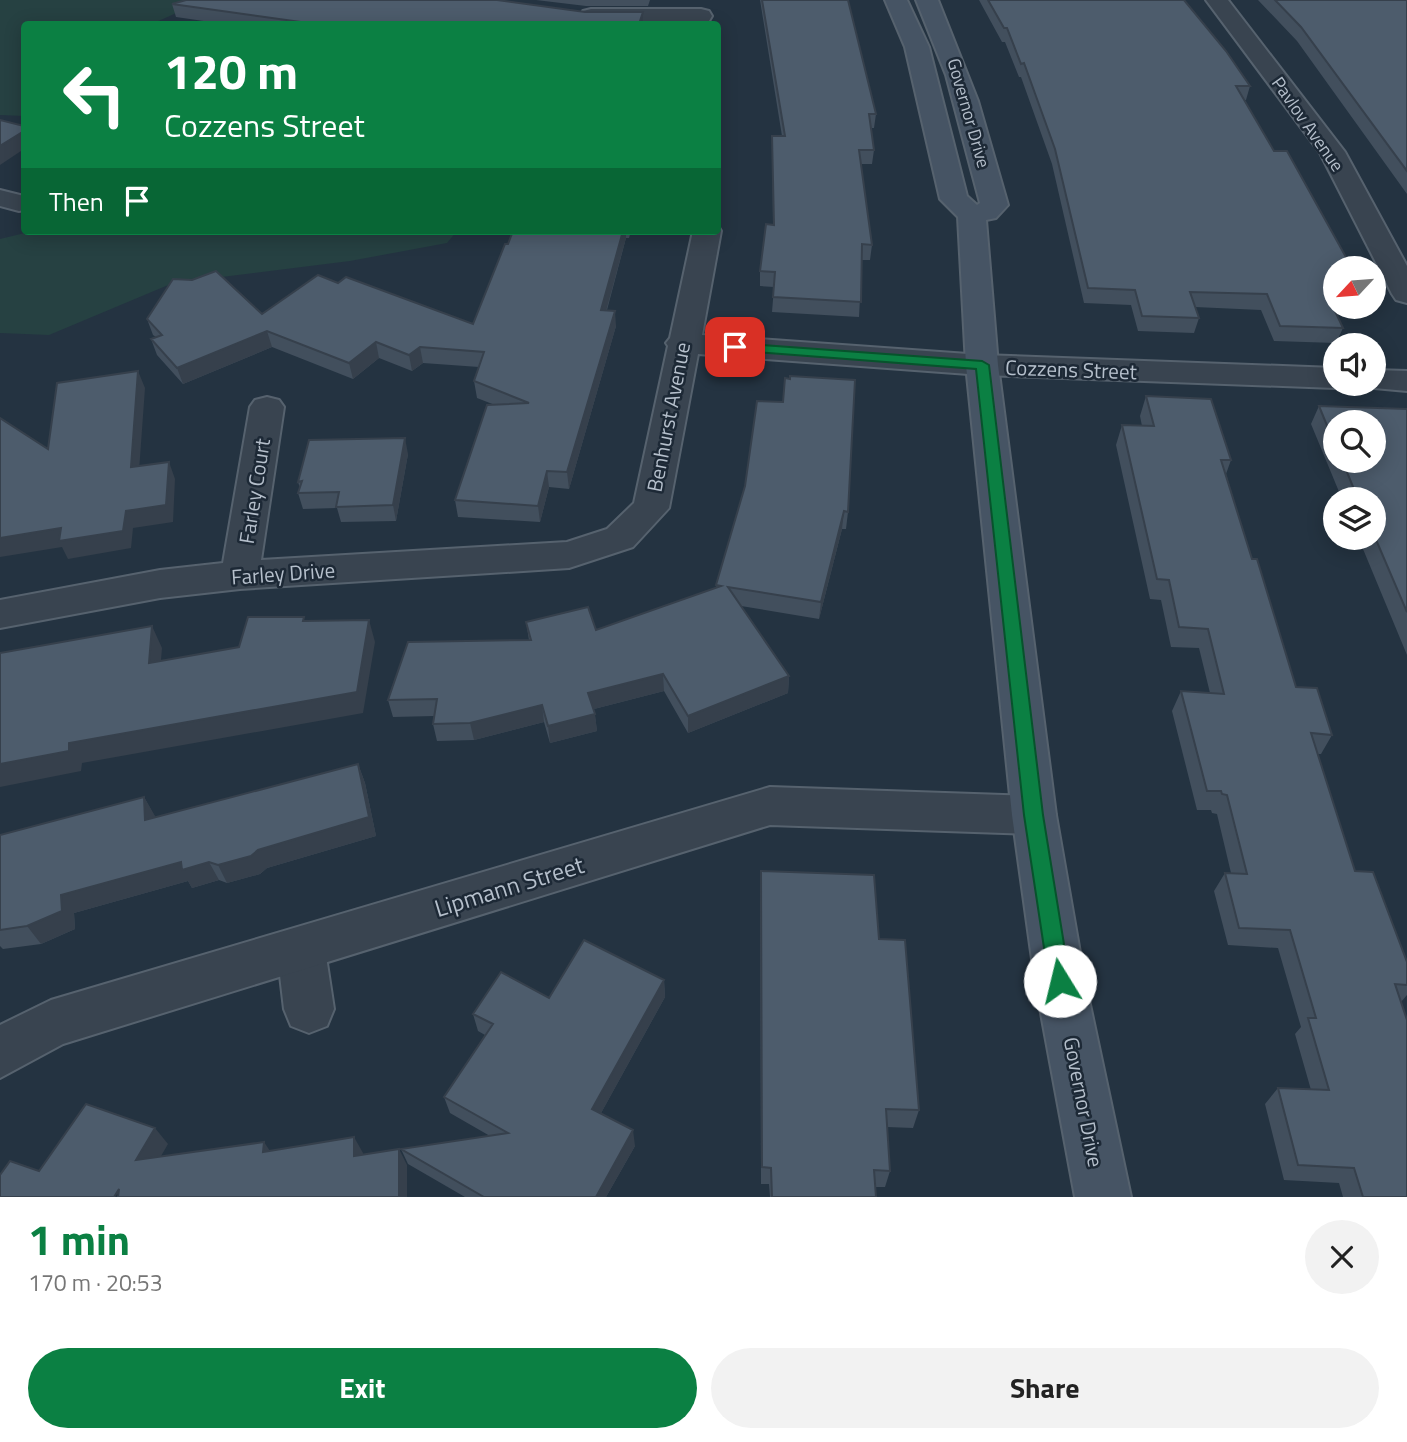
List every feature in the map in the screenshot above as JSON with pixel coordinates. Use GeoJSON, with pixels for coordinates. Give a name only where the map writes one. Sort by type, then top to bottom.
{"type":"FeatureCollection","features":[{"type":"Feature","properties":{"kind":"main road","name":"Governor Drive"},"geometry":{"type":"LineString","coordinates":[[896,0],[917,47],[954,199],[972,215],[982,365],[1034,815],[1060,981],[1103,1197]]}},
{"type":"Feature","properties":{"kind":"main road","name":"Governor Drive"},"geometry":{"type":"LineString","coordinates":[[927,0],[953,58],[976,127],[994,205],[986,212],[972,215]]}},
{"type":"Feature","properties":{"kind":"street","name":"Pavlov Avenue"},"geometry":{"type":"LineString","coordinates":[[1217,0],[1332,152],[1407,294]]}},
{"type":"Feature","properties":{"kind":"street"},"geometry":{"type":"LineString","coordinates":[[573,14],[628,18],[700,13]]}},
{"type":"Feature","properties":{"kind":"street","name":"Benhurst Avenue"},"geometry":{"type":"LineString","coordinates":[[569,555],[620,538],[651,508],[682,343],[706,235]]}},
{"type":"Feature","properties":{"kind":"street","name":"Cozzens Street"},"geometry":{"type":"LineString","coordinates":[[682,343],[982,365],[1323,379]]}},
{"type":"Feature","properties":{"kind":"street"},"geometry":{"type":"LineString","coordinates":[[1386,380],[1407,381]]}},
{"type":"Feature","properties":{"kind":"street","name":"Farley Court"},"geometry":{"type":"LineString","coordinates":[[240,575],[267,407]]}},
{"type":"Feature","properties":{"kind":"street","name":"Farley Drive"},"geometry":{"type":"LineString","coordinates":[[0,614],[160,584],[240,575],[569,555]]}},
{"type":"Feature","properties":{"kind":"street","name":"Lipmann Street"},"geometry":{"type":"LineString","coordinates":[[0,1053],[51,1024],[770,806],[1034,815]]}},
{"type":"Feature","properties":{"kind":"street"},"geometry":{"type":"LineString","coordinates":[[300,950],[309,1009]]}},
{"type":"Feature","properties":{"kind":"green space"},"geometry":{"type":"Polygon","coordinates":[[[0,0],[205,0],[159,21],[21,21],[21,116],[0,115],[0,0]]]}},
{"type":"Feature","properties":{"kind":"green space"},"geometry":{"type":"Polygon","coordinates":[[[21,234],[454,235],[447,243],[350,261],[173,283],[49,335],[0,333],[0,239],[21,234]]]}},
{"type":"Feature","properties":{"kind":"building"},"geometry":{"type":"Polygon","coordinates":[[[186,0],[497,0],[585,12],[643,12],[640,21],[294,21],[172,4],[186,0]]]}},
{"type":"Feature","properties":{"kind":"building"},"geometry":{"type":"Polygon","coordinates":[[[762,0],[848,0],[876,114],[869,114],[874,150],[859,150],[872,245],[862,244],[861,302],[773,297],[775,272],[760,271],[766,224],[774,225],[772,136],[785,136],[762,0]]]}},
{"type":"Feature","properties":{"kind":"building"},"geometry":{"type":"Polygon","coordinates":[[[988,0],[1184,0],[1226,51],[1250,86],[1236,86],[1274,151],[1287,151],[1345,256],[1323,256],[1323,319],[1339,319],[1343,328],[1280,326],[1267,294],[1190,292],[1199,318],[1142,316],[1135,290],[1088,288],[1055,149],[1024,63],[1021,64],[1007,28],[1004,28],[988,0]]]}},
{"type":"Feature","properties":{"kind":"building"},"geometry":{"type":"Polygon","coordinates":[[[1275,0],[1407,0],[1407,171],[1301,27],[1275,0]]]}},
{"type":"Feature","properties":{"kind":"building"},"geometry":{"type":"Polygon","coordinates":[[[0,120],[21,125],[21,133],[0,146],[0,120]]]}},
{"type":"Feature","properties":{"kind":"building"},"geometry":{"type":"Polygon","coordinates":[[[511,235],[622,235],[601,310],[615,311],[567,472],[547,471],[538,506],[455,500],[487,405],[529,403],[474,381],[484,352],[420,347],[409,355],[376,342],[349,363],[267,331],[177,368],[151,339],[162,335],[147,319],[173,279],[192,280],[216,271],[262,314],[318,275],[338,283],[346,277],[473,324],[505,244],[508,244],[511,235]]]}},
{"type":"Feature","properties":{"kind":"building"},"geometry":{"type":"Polygon","coordinates":[[[138,371],[131,467],[169,462],[166,505],[126,511],[123,531],[59,541],[61,528],[0,538],[0,418],[48,449],[57,383],[138,371]]]}},
{"type":"Feature","properties":{"kind":"building"},"geometry":{"type":"Polygon","coordinates":[[[790,376],[855,380],[848,512],[844,511],[821,602],[728,587],[789,676],[688,716],[663,674],[588,693],[595,714],[548,726],[542,705],[470,723],[433,724],[437,699],[388,700],[408,642],[531,640],[526,622],[588,607],[596,630],[721,586],[716,585],[745,486],[757,401],[783,402],[785,378],[790,379],[790,376]]]}},
{"type":"Feature","properties":{"kind":"building"},"geometry":{"type":"Polygon","coordinates":[[[1146,396],[1211,399],[1231,460],[1221,460],[1252,559],[1257,559],[1296,687],[1317,688],[1332,735],[1311,733],[1355,871],[1373,872],[1407,962],[1407,985],[1395,984],[1407,1020],[1407,1197],[1363,1197],[1354,1168],[1298,1165],[1278,1088],[1329,1090],[1308,1018],[1316,1018],[1290,930],[1239,928],[1225,873],[1247,874],[1227,795],[1221,791],[1207,791],[1181,691],[1224,694],[1208,629],[1179,627],[1169,580],[1157,579],[1122,425],[1154,426],[1146,396]]]}},
{"type":"Feature","properties":{"kind":"building"},"geometry":{"type":"Polygon","coordinates":[[[1319,406],[1407,409],[1407,612],[1380,550],[1386,550],[1386,487],[1353,487],[1347,473],[1386,473],[1386,410],[1323,410],[1323,416],[1319,406]]]}},
{"type":"Feature","properties":{"kind":"building"},"geometry":{"type":"Polygon","coordinates":[[[405,438],[393,505],[336,507],[339,492],[298,493],[302,481],[298,482],[309,440],[405,438]]]}},
{"type":"Feature","properties":{"kind":"building"},"geometry":{"type":"Polygon","coordinates":[[[248,617],[304,617],[303,621],[369,620],[357,692],[69,743],[69,751],[0,764],[0,653],[152,626],[149,663],[239,647],[248,617]]]}},
{"type":"Feature","properties":{"kind":"building"},"geometry":{"type":"Polygon","coordinates":[[[358,764],[369,817],[258,850],[251,856],[218,865],[209,862],[182,870],[181,862],[61,895],[62,911],[27,926],[0,930],[0,835],[144,797],[145,820],[358,764]]]}},
{"type":"Feature","properties":{"kind":"building"},"geometry":{"type":"Polygon","coordinates":[[[761,871],[874,875],[879,939],[905,940],[919,1110],[886,1109],[890,1171],[874,1170],[876,1197],[772,1197],[771,1168],[762,1167],[761,871]]]}},
{"type":"Feature","properties":{"kind":"building"},"geometry":{"type":"Polygon","coordinates":[[[584,940],[664,980],[592,1109],[633,1130],[596,1197],[484,1197],[401,1149],[508,1133],[444,1097],[493,1024],[473,1014],[501,972],[549,998],[584,940]]]}},
{"type":"Feature","properties":{"kind":"building"},"geometry":{"type":"Polygon","coordinates":[[[86,1104],[155,1128],[136,1160],[264,1142],[263,1152],[354,1137],[354,1156],[399,1149],[399,1197],[118,1197],[119,1189],[114,1197],[0,1197],[0,1175],[10,1161],[39,1171],[86,1104]]]}},
{"type":"Feature","properties":{"kind":"route"},"geometry":{"type":"LineString","coordinates":[[735,347],[982,365],[1034,815],[1060,981]]}}]}
